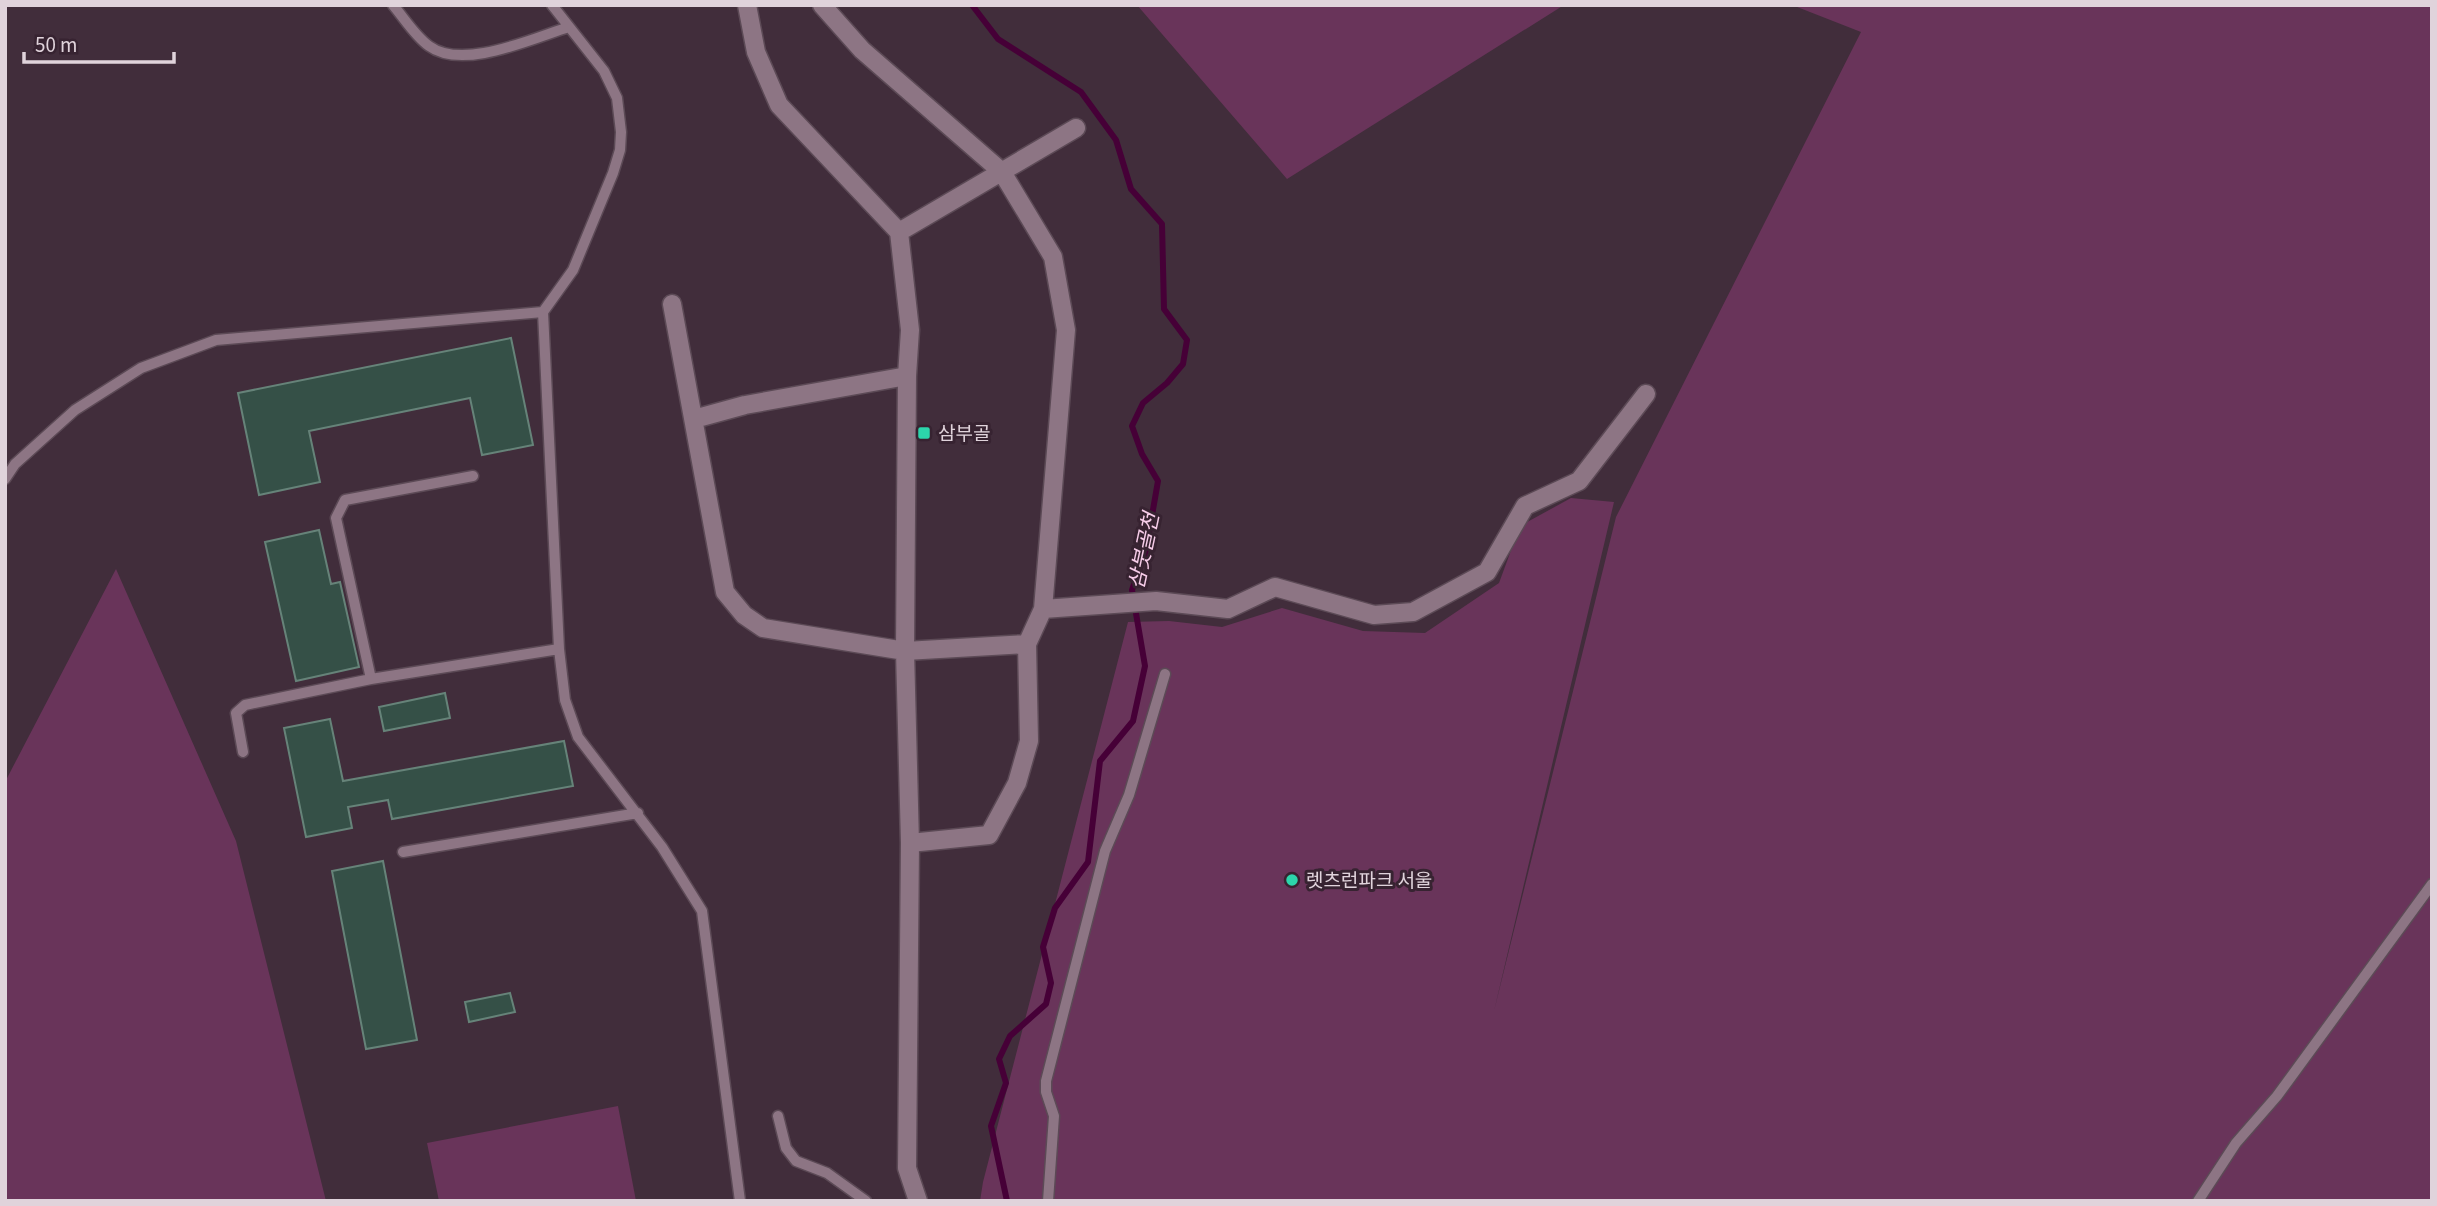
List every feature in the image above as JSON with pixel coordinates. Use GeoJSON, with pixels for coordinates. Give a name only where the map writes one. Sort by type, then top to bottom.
{"type":"FeatureCollection","features":[{"type":"Feature","properties":{"kind":"street"},"geometry":{"type":"LineString","coordinates":[[747,5],[756,52],[779,105],[899,232],[910,330],[906,376],[905,651],[911,843],[907,1168],[918,1201]]}},
{"type":"Feature","properties":{"kind":"street"},"geometry":{"type":"LineString","coordinates":[[822,5],[862,50],[1002,172],[1053,257],[1066,330],[1043,609],[1027,645],[1030,741],[1017,783],[989,835],[911,843]]}},
{"type":"Feature","properties":{"kind":"street"},"geometry":{"type":"LineString","coordinates":[[899,232],[1076,128]]}},
{"type":"Feature","properties":{"kind":"street"},"geometry":{"type":"LineString","coordinates":[[672,304],[725,592],[744,615],[763,628],[905,651],[1027,645]]}},
{"type":"Feature","properties":{"kind":"street"},"geometry":{"type":"LineString","coordinates":[[694,419],[745,405],[906,376]]}},
{"type":"Feature","properties":{"kind":"street"},"geometry":{"type":"LineString","coordinates":[[1043,609],[1156,601],[1228,609],[1275,587],[1374,615],[1413,612],[1487,572],[1525,506],[1579,481],[1646,394]]}},
{"type":"Feature","properties":{"kind":"lane"},"geometry":{"type":"LineString","coordinates":[[393,5],[428,45],[445,55],[479,55],[569,27]]}},
{"type":"Feature","properties":{"kind":"lane"},"geometry":{"type":"LineString","coordinates":[[552,5],[604,71],[617,98],[621,132],[620,150],[573,270],[542,312],[559,649],[565,700],[578,737],[663,847],[702,911],[740,1201]]}},
{"type":"Feature","properties":{"kind":"lane"},"geometry":{"type":"LineString","coordinates":[[5,479],[15,464],[75,410],[141,368],[216,340],[542,312]]}},
{"type":"Feature","properties":{"kind":"lane"},"geometry":{"type":"LineString","coordinates":[[371,679],[336,518],[345,500],[473,476]]}},
{"type":"Feature","properties":{"kind":"lane"},"geometry":{"type":"LineString","coordinates":[[243,752],[236,713],[245,705],[371,679],[559,649]]}},
{"type":"Feature","properties":{"kind":"lane"},"geometry":{"type":"LineString","coordinates":[[1048,1201],[1054,1116],[1046,1091],[1046,1081],[1105,850],[1129,795],[1165,674]]}},
{"type":"Feature","properties":{"kind":"lane"},"geometry":{"type":"LineString","coordinates":[[403,852],[638,814]]}},
{"type":"Feature","properties":{"kind":"lane"},"geometry":{"type":"LineString","coordinates":[[2198,1201],[2236,1143],[2277,1096],[2432,884]]}},
{"type":"Feature","properties":{"kind":"lane"},"geometry":{"type":"LineString","coordinates":[[778,1116],[786,1148],[796,1161],[827,1173],[866,1201]]}},
{"type":"Feature","properties":{"kind":"shaded area"},"geometry":{"type":"Polygon","coordinates":[[[1137,5],[1564,5],[1287,179],[1137,5]]]}},
{"type":"Feature","properties":{"kind":"shaded area"},"geometry":{"type":"Polygon","coordinates":[[[1792,5],[2432,5],[2432,1201],[980,1201],[1128,622],[1169,621],[1222,627],[1282,608],[1363,631],[1425,633],[1499,583],[1520,526],[1571,498],[1614,502],[1494,1011],[1616,517],[1861,32],[1792,5]]]}},
{"type":"Feature","properties":{"kind":"shaded area"},"geometry":{"type":"Polygon","coordinates":[[[116,569],[236,841],[326,1201],[5,1201],[5,782],[116,569]]]}},
{"type":"Feature","properties":{"kind":"shaded area"},"geometry":{"type":"Polygon","coordinates":[[[618,1106],[636,1201],[439,1201],[427,1143],[618,1106]]]}},
{"type":"Feature","properties":{"kind":"building"},"geometry":{"type":"Polygon","coordinates":[[[511,338],[533,445],[482,455],[470,398],[309,431],[320,482],[259,495],[238,393],[511,338]]]}},
{"type":"Feature","properties":{"kind":"building"},"geometry":{"type":"Polygon","coordinates":[[[319,530],[331,584],[340,582],[359,667],[296,681],[265,542],[319,530]]]}},
{"type":"Feature","properties":{"kind":"building"},"geometry":{"type":"Polygon","coordinates":[[[445,693],[450,718],[384,731],[379,707],[445,693]]]}},
{"type":"Feature","properties":{"kind":"building"},"geometry":{"type":"Polygon","coordinates":[[[330,719],[343,781],[564,741],[573,786],[392,819],[388,800],[348,807],[352,828],[306,837],[284,728],[330,719]]]}},
{"type":"Feature","properties":{"kind":"building"},"geometry":{"type":"Polygon","coordinates":[[[383,861],[417,1040],[366,1049],[332,871],[383,861]]]}},
{"type":"Feature","properties":{"kind":"building"},"geometry":{"type":"Polygon","coordinates":[[[510,993],[515,1012],[469,1022],[465,1002],[510,993]]]}},
{"type":"Feature","properties":{"kind":"waterway","name":"삼붓골천"},"geometry":{"type":"LineString","coordinates":[[972,5],[998,39],[1081,92],[1116,140],[1131,189],[1162,224],[1164,309],[1187,340],[1183,364],[1167,383],[1143,403],[1132,426],[1142,454],[1158,481],[1146,550],[1132,590],[1145,666],[1133,721],[1100,761],[1088,862],[1055,908],[1043,947],[1051,983],[1046,1004],[1010,1036],[999,1059],[1006,1083],[991,1126],[1007,1201]]}},
{"type":"Feature","properties":{"kind":"place","name":"삼부골"},"geometry":{"type":"Point","coordinates":[924,433]}},
{"type":"Feature","properties":{"kind":"place","name":"렛츠런파크 서울"},"geometry":{"type":"Point","coordinates":[1292,880]}}]}
